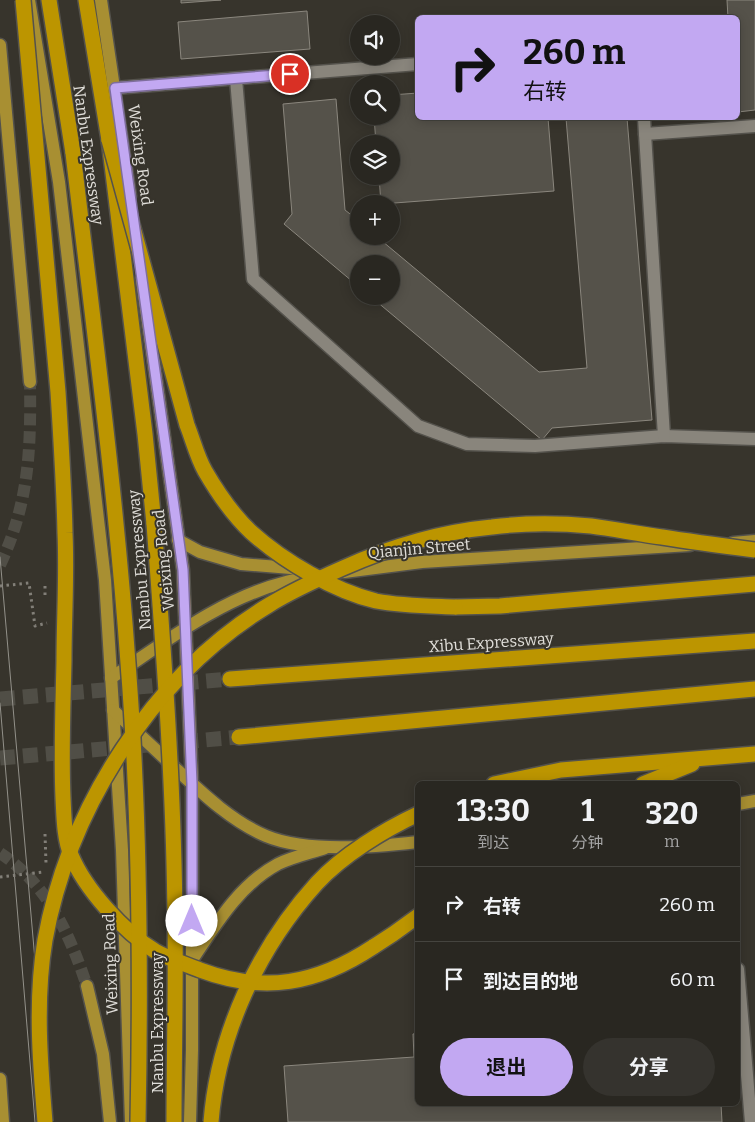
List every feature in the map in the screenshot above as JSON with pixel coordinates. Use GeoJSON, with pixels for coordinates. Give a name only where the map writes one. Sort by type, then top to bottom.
{"type":"FeatureCollection","features":[{"type":"Feature","properties":{"kind":"highway"},"geometry":{"type":"LineString","coordinates":[[23,0],[62,454],[66,535],[63,783],[66,830],[71,854],[98,898],[118,922],[136,937],[155,951],[174,960],[205,972],[231,978],[262,983],[284,983],[308,979],[353,961],[415,918]]}},
{"type":"Feature","properties":{"kind":"highway","name":"Nanbu Expressway"},"geometry":{"type":"LineString","coordinates":[[49,0],[73,153],[117,529],[129,664],[139,904],[140,1028],[138,1122]]}},
{"type":"Feature","properties":{"kind":"highway","name":"Nanbu Expressway"},"geometry":{"type":"LineString","coordinates":[[86,0],[109,140],[145,434],[161,616],[176,922],[174,1122]]}},
{"type":"Feature","properties":{"kind":"highway"},"geometry":{"type":"LineString","coordinates":[[109,140],[187,425],[205,470],[227,503],[250,531],[284,558],[343,591],[377,601],[422,606],[500,606],[755,584]]}},
{"type":"Feature","properties":{"kind":"highway"},"geometry":{"type":"LineString","coordinates":[[45,1122],[40,1062],[40,991],[45,943],[63,871],[90,804],[110,767],[147,714],[207,651],[267,606],[304,585],[383,552],[449,533],[491,527],[535,524],[591,526],[755,550]]}},
{"type":"Feature","properties":{"kind":"highway","name":"Xibu Expressway"},"geometry":{"type":"LineString","coordinates":[[230,679],[755,641]]}},
{"type":"Feature","properties":{"kind":"highway"},"geometry":{"type":"LineString","coordinates":[[239,737],[755,689]]}},
{"type":"Feature","properties":{"kind":"highway"},"geometry":{"type":"LineString","coordinates":[[508,781],[561,770],[755,754]]}},
{"type":"Feature","properties":{"kind":"highway"},"geometry":{"type":"LineString","coordinates":[[650,781],[709,757]]}},
{"type":"Feature","properties":{"kind":"highway"},"geometry":{"type":"LineString","coordinates":[[211,1122],[213,1102],[223,1054],[236,1012],[271,946],[296,909],[318,882],[375,837],[415,816]]}},
{"type":"Feature","properties":{"kind":"main road","name":"Weixing Road"},"geometry":{"type":"LineString","coordinates":[[29,0],[59,182],[105,580],[122,850],[131,1122]]}},
{"type":"Feature","properties":{"kind":"main road","name":"Weixing Road"},"geometry":{"type":"LineString","coordinates":[[101,0],[183,570],[192,784],[190,1122]]}},
{"type":"Feature","properties":{"kind":"main road"},"geometry":{"type":"LineString","coordinates":[[0,45],[30,382]]}},
{"type":"Feature","properties":{"kind":"main road"},"geometry":{"type":"LineString","coordinates":[[178,540],[200,552],[241,564],[340,572]]}},
{"type":"Feature","properties":{"kind":"main road","name":"Qianjin Street"},"geometry":{"type":"LineString","coordinates":[[111,678],[185,628],[232,602],[285,582],[340,572],[422,562],[755,541]]}},
{"type":"Feature","properties":{"kind":"main road"},"geometry":{"type":"LineString","coordinates":[[113,710],[192,784],[239,822],[267,836],[298,844],[329,847],[415,842]]}},
{"type":"Feature","properties":{"kind":"main road"},"geometry":{"type":"LineString","coordinates":[[740,804],[755,801]]}},
{"type":"Feature","properties":{"kind":"main road"},"geometry":{"type":"LineString","coordinates":[[192,960],[228,908],[248,885],[280,863],[329,847]]}},
{"type":"Feature","properties":{"kind":"main road"},"geometry":{"type":"LineString","coordinates":[[87,986],[103,1054],[110,1122]]}},
{"type":"Feature","properties":{"kind":"main road"},"geometry":{"type":"LineString","coordinates":[[0,1079],[3,1122]]}},
{"type":"Feature","properties":{"kind":"street"},"geometry":{"type":"LineString","coordinates":[[115,88],[415,64]]}},
{"type":"Feature","properties":{"kind":"street"},"geometry":{"type":"LineString","coordinates":[[236,79],[253,279],[418,426],[467,444],[535,446],[664,436],[755,439]]}},
{"type":"Feature","properties":{"kind":"street"},"geometry":{"type":"LineString","coordinates":[[644,120],[664,436]]}},
{"type":"Feature","properties":{"kind":"street"},"geometry":{"type":"LineString","coordinates":[[645,134],[755,126]]}},
{"type":"Feature","properties":{"kind":"street"},"geometry":{"type":"LineString","coordinates":[[740,991],[752,1122]]}},
{"type":"Feature","properties":{"kind":"path"},"geometry":{"type":"LineString","coordinates":[[0,586],[29,583],[35,626],[47,624],[46,614]]}},
{"type":"Feature","properties":{"kind":"path"},"geometry":{"type":"LineString","coordinates":[[45,586],[45,595]]}},
{"type":"Feature","properties":{"kind":"path"},"geometry":{"type":"LineString","coordinates":[[0,877],[46,872],[45,825]]}},
{"type":"Feature","properties":{"kind":"building"},"geometry":{"type":"Polygon","coordinates":[[[181,0],[221,0],[181,3],[181,0]]]}},
{"type":"Feature","properties":{"kind":"building"},"geometry":{"type":"Polygon","coordinates":[[[727,0],[755,0],[755,110],[740,112],[740,15],[728,15],[727,0]]]}},
{"type":"Feature","properties":{"kind":"building"},"geometry":{"type":"Polygon","coordinates":[[[307,11],[310,49],[181,59],[178,22],[307,11]]]}},
{"type":"Feature","properties":{"kind":"building"},"geometry":{"type":"Polygon","coordinates":[[[415,93],[415,120],[548,120],[554,191],[400,203],[400,195],[380,195],[380,185],[400,185],[400,135],[375,135],[375,125],[400,125],[400,94],[415,93]]]}},
{"type":"Feature","properties":{"kind":"building"},"geometry":{"type":"Polygon","coordinates":[[[336,99],[345,210],[350,214],[350,245],[387,245],[399,255],[350,255],[350,279],[284,224],[292,214],[283,104],[336,99]]]}},
{"type":"Feature","properties":{"kind":"building"},"geometry":{"type":"Polygon","coordinates":[[[566,120],[627,120],[652,420],[552,428],[542,440],[381,305],[400,305],[400,256],[539,372],[587,368],[566,120]]]}},
{"type":"Feature","properties":{"kind":"building"},"geometry":{"type":"Polygon","coordinates":[[[413,1034],[415,1034],[415,1106],[721,1106],[722,1122],[288,1122],[284,1066],[414,1057],[413,1034]]]}},
{"type":"Feature","properties":{"kind":"tunnel"},"geometry":{"type":"LineString","coordinates":[[0,565],[17,520],[26,476],[30,431],[30,382]]}},
{"type":"Feature","properties":{"kind":"tunnel"},"geometry":{"type":"LineString","coordinates":[[0,699],[230,679]]}},
{"type":"Feature","properties":{"kind":"tunnel"},"geometry":{"type":"LineString","coordinates":[[0,758],[239,737]]}},
{"type":"Feature","properties":{"kind":"tunnel"},"geometry":{"type":"LineString","coordinates":[[0,853],[17,866],[44,895],[73,947],[87,986]]}},
{"type":"Feature","properties":{"kind":"tram line"},"geometry":{"type":"LineString","coordinates":[[0,557],[49,1122]]}},
{"type":"Feature","properties":{"kind":"tram line"},"geometry":{"type":"LineString","coordinates":[[0,703],[35,1122]]}},
{"type":"Feature","properties":{"kind":"route"},"geometry":{"type":"LineString","coordinates":[[192,921],[192,784],[183,570],[115,88],[290,74]]}}]}
